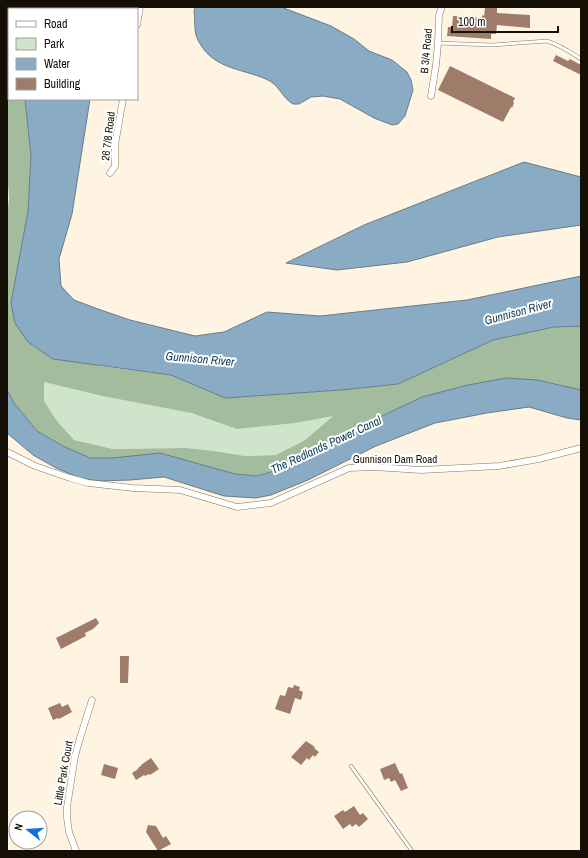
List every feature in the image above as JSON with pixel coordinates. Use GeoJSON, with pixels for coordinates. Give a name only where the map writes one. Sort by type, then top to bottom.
{"type":"FeatureCollection","features":[{"type":"Feature","properties":{"kind":"street"},"geometry":{"type":"LineString","coordinates":[[138,19],[140,7]]}},
{"type":"Feature","properties":{"kind":"street","name":"B 3/4 Road"},"geometry":{"type":"LineString","coordinates":[[431,96],[436,65],[439,15],[442,7]]}},
{"type":"Feature","properties":{"kind":"street","name":"26 7/8 Road"},"geometry":{"type":"LineString","coordinates":[[110,174],[115,166],[115,144],[123,100]]}},
{"type":"Feature","properties":{"kind":"street","name":"Gunnison Dam Road"},"geometry":{"type":"LineString","coordinates":[[7,452],[35,466],[88,483],[133,488],[180,490],[236,507],[271,503],[349,468],[374,467],[421,470],[499,466],[539,459],[581,448]]}},
{"type":"Feature","properties":{"kind":"street","name":"Little Park Court"},"geometry":{"type":"LineString","coordinates":[[76,851],[69,832],[67,807],[75,756],[92,700]]}},
{"type":"Feature","properties":{"kind":"lane"},"geometry":{"type":"LineString","coordinates":[[438,42],[492,46],[547,41],[555,43],[581,59]]}},
{"type":"Feature","properties":{"kind":"lane"},"geometry":{"type":"LineString","coordinates":[[351,766],[412,851]]}},
{"type":"Feature","properties":{"kind":"green space"},"geometry":{"type":"Polygon","coordinates":[[[7,7],[66,7],[8,8],[8,100],[25,100],[31,156],[28,211],[11,303],[99,366],[171,375],[225,398],[341,390],[398,384],[493,340],[554,327],[581,326],[581,390],[537,380],[422,397],[380,417],[281,469],[257,476],[113,458],[90,458],[63,446],[37,431],[14,403],[7,390],[7,218],[9,198],[7,168],[7,7]],[[44,382],[44,401],[57,421],[74,440],[113,449],[186,448],[245,456],[276,455],[305,440],[333,416],[296,423],[237,429],[191,413],[102,396],[44,382]]]}},
{"type":"Feature","properties":{"kind":"green space"},"geometry":{"type":"Polygon","coordinates":[[[44,382],[102,396],[191,413],[237,429],[296,423],[334,415],[305,440],[276,455],[245,456],[186,448],[113,449],[74,440],[57,421],[44,401],[44,382]]]}},
{"type":"Feature","properties":{"kind":"water"},"geometry":{"type":"Polygon","coordinates":[[[195,7],[281,7],[331,26],[354,39],[369,51],[392,60],[407,72],[411,80],[413,90],[405,116],[398,124],[392,125],[374,118],[340,99],[323,96],[311,97],[299,104],[293,104],[274,84],[266,79],[227,66],[210,56],[203,48],[196,35],[195,7]]]}},
{"type":"Feature","properties":{"kind":"water","name":"Gunnison River"},"geometry":{"type":"Polygon","coordinates":[[[25,100],[90,100],[72,214],[59,259],[61,286],[74,300],[130,320],[195,336],[224,332],[267,312],[320,316],[467,300],[581,276],[581,326],[554,327],[493,340],[398,384],[341,390],[225,398],[171,375],[53,359],[28,342],[15,323],[11,303],[28,211],[31,156],[25,100]]]}},
{"type":"Feature","properties":{"kind":"water"},"geometry":{"type":"Polygon","coordinates":[[[524,162],[581,177],[581,225],[498,237],[407,262],[337,270],[286,263],[364,225],[524,162]]]}},
{"type":"Feature","properties":{"kind":"water"},"geometry":{"type":"Polygon","coordinates":[[[506,378],[537,380],[581,390],[581,420],[567,418],[529,407],[435,423],[376,446],[308,480],[271,495],[256,498],[224,496],[164,477],[99,481],[80,478],[56,468],[33,455],[7,433],[7,390],[14,403],[37,431],[63,446],[90,458],[113,458],[160,453],[235,474],[257,476],[281,469],[380,417],[422,397],[468,385],[506,378]]]}},
{"type":"Feature","properties":{"kind":"building"},"geometry":{"type":"Polygon","coordinates":[[[497,7],[497,13],[530,15],[530,28],[497,25],[496,34],[491,34],[491,39],[447,36],[448,27],[452,27],[453,16],[482,18],[482,15],[484,16],[485,8],[497,7]]]}},
{"type":"Feature","properties":{"kind":"building"},"geometry":{"type":"Polygon","coordinates":[[[556,55],[568,61],[570,59],[581,65],[581,75],[553,61],[556,55]]]}},
{"type":"Feature","properties":{"kind":"building"},"geometry":{"type":"Polygon","coordinates":[[[450,66],[515,98],[512,108],[511,107],[503,122],[438,90],[450,66]]]}},
{"type":"Feature","properties":{"kind":"building"},"geometry":{"type":"Polygon","coordinates":[[[96,618],[99,623],[93,629],[85,633],[86,636],[61,649],[56,638],[96,618]]]}},
{"type":"Feature","properties":{"kind":"building"},"geometry":{"type":"Polygon","coordinates":[[[120,656],[129,656],[128,683],[120,683],[120,656]]]}},
{"type":"Feature","properties":{"kind":"building"},"geometry":{"type":"Polygon","coordinates":[[[294,685],[300,687],[299,690],[303,692],[301,700],[295,698],[290,714],[275,709],[280,695],[285,696],[288,687],[293,688],[294,685]]]}},
{"type":"Feature","properties":{"kind":"building"},"geometry":{"type":"Polygon","coordinates":[[[60,703],[62,707],[68,704],[72,712],[59,719],[53,720],[48,708],[60,703]]]}},
{"type":"Feature","properties":{"kind":"building"},"geometry":{"type":"Polygon","coordinates":[[[306,741],[315,747],[314,748],[319,752],[315,757],[313,755],[309,760],[307,758],[301,765],[291,757],[306,741]]]}},
{"type":"Feature","properties":{"kind":"building"},"geometry":{"type":"Polygon","coordinates":[[[151,758],[159,769],[150,775],[144,775],[136,780],[132,773],[151,758]]]}},
{"type":"Feature","properties":{"kind":"building"},"geometry":{"type":"Polygon","coordinates":[[[395,763],[400,774],[402,773],[408,788],[401,791],[395,780],[391,782],[389,778],[384,780],[380,769],[395,763]]]}},
{"type":"Feature","properties":{"kind":"building"},"geometry":{"type":"Polygon","coordinates":[[[104,764],[118,768],[115,779],[101,775],[104,764]]]}},
{"type":"Feature","properties":{"kind":"building"},"geometry":{"type":"Polygon","coordinates":[[[354,806],[360,815],[363,813],[368,819],[359,827],[356,824],[352,827],[350,824],[343,829],[334,816],[343,810],[345,812],[354,806]]]}},
{"type":"Feature","properties":{"kind":"building"},"geometry":{"type":"Polygon","coordinates":[[[148,825],[156,826],[163,838],[166,836],[171,844],[158,851],[146,832],[148,825]]]}},
{"type":"Feature","properties":{"kind":"water label","name":"The Redlands Power Canal"},"geometry":{"type":"Point","coordinates":[326,445]}}]}
